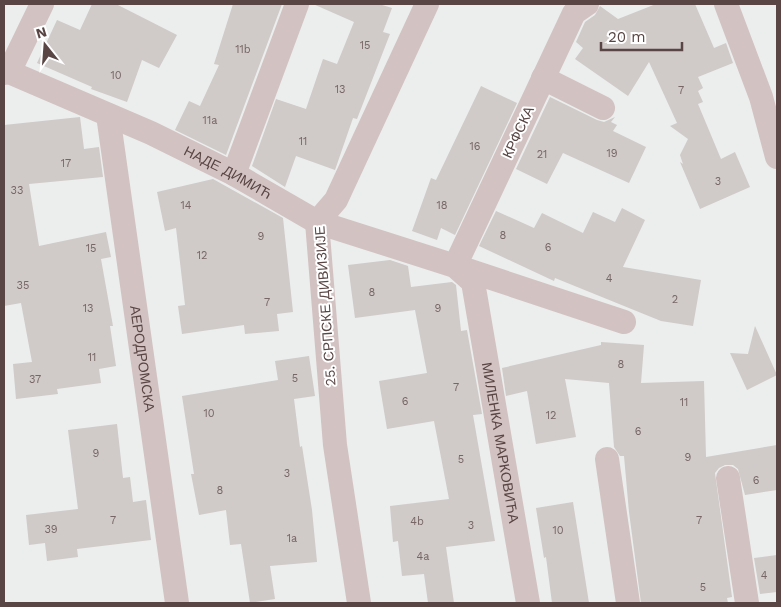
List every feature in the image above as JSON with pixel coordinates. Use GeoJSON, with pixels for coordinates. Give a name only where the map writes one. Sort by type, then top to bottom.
{"type":"FeatureCollection","features":[{"type":"Feature","properties":{"kind":"street"},"geometry":{"type":"LineString","coordinates":[[6,72],[42,4]]}},
{"type":"Feature","properties":{"kind":"street"},"geometry":{"type":"LineString","coordinates":[[234,174],[298,4]]}},
{"type":"Feature","properties":{"kind":"street","name":"25. СРПСКЕ ДИВИЗИЈЕ"},"geometry":{"type":"LineString","coordinates":[[359,603],[335,445],[317,222],[336,200],[427,4]]}},
{"type":"Feature","properties":{"kind":"street","name":"КРФСКА"},"geometry":{"type":"LineString","coordinates":[[455,266],[574,13],[587,4]]}},
{"type":"Feature","properties":{"kind":"street"},"geometry":{"type":"LineString","coordinates":[[726,4],[761,97],[777,157]]}},
{"type":"Feature","properties":{"kind":"street","name":"НАДЕ ДИМИЋ"},"geometry":{"type":"LineString","coordinates":[[6,72],[151,133],[234,174],[317,222],[624,322]]}},
{"type":"Feature","properties":{"kind":"street"},"geometry":{"type":"LineString","coordinates":[[543,78],[603,108]]}},
{"type":"Feature","properties":{"kind":"street","name":"АЕРОДРОМСКА"},"geometry":{"type":"LineString","coordinates":[[108,115],[177,603]]}},
{"type":"Feature","properties":{"kind":"street","name":"НАДЕ ДИМИЋ"},"geometry":{"type":"LineString","coordinates":[[455,266],[473,282]]}},
{"type":"Feature","properties":{"kind":"street","name":"МИЛЕНКА МАРКОВИЋА"},"geometry":{"type":"LineString","coordinates":[[473,282],[528,603]]}},
{"type":"Feature","properties":{"kind":"street"},"geometry":{"type":"LineString","coordinates":[[607,459],[628,603]]}},
{"type":"Feature","properties":{"kind":"street"},"geometry":{"type":"LineString","coordinates":[[728,478],[747,603]]}},
{"type":"Feature","properties":{"kind":"building"},"geometry":{"type":"Polygon","coordinates":[[[92,4],[116,4],[177,35],[159,68],[142,60],[127,102],[91,89],[92,87],[37,63],[57,20],[80,30],[92,4]]]}},
{"type":"Feature","properties":{"kind":"building"},"geometry":{"type":"Polygon","coordinates":[[[233,4],[282,4],[226,155],[175,130],[189,101],[200,106],[219,65],[214,64],[233,4]]]}},
{"type":"Feature","properties":{"kind":"building"},"geometry":{"type":"Polygon","coordinates":[[[313,4],[379,4],[392,8],[383,32],[390,34],[357,119],[353,118],[335,170],[296,156],[285,187],[252,166],[276,99],[306,109],[323,59],[337,64],[354,22],[313,4]]]}},
{"type":"Feature","properties":{"kind":"building"},"geometry":{"type":"Polygon","coordinates":[[[656,4],[695,4],[714,48],[726,43],[733,63],[698,77],[703,88],[698,91],[703,102],[698,104],[721,159],[735,152],[750,187],[700,209],[680,162],[683,164],[680,155],[688,139],[670,126],[677,123],[649,62],[628,96],[575,59],[583,48],[576,42],[585,22],[595,15],[600,6],[618,19],[656,4]]]}},
{"type":"Feature","properties":{"kind":"building"},"geometry":{"type":"Polygon","coordinates":[[[481,86],[517,103],[455,235],[441,228],[437,240],[412,231],[431,178],[436,180],[481,86]]]}},
{"type":"Feature","properties":{"kind":"building"},"geometry":{"type":"Polygon","coordinates":[[[550,97],[597,120],[604,122],[615,117],[611,122],[617,125],[613,131],[646,147],[629,183],[563,153],[547,184],[516,169],[550,97]]]}},
{"type":"Feature","properties":{"kind":"building"},"geometry":{"type":"Polygon","coordinates":[[[80,117],[84,149],[99,147],[103,177],[29,184],[39,246],[106,232],[111,257],[101,259],[113,326],[110,326],[116,366],[99,369],[101,383],[57,389],[58,394],[16,399],[13,364],[32,362],[21,303],[4,306],[4,125],[80,117]]]}},
{"type":"Feature","properties":{"kind":"building"},"geometry":{"type":"Polygon","coordinates":[[[213,179],[283,218],[293,312],[277,314],[279,331],[245,334],[244,325],[182,334],[178,306],[185,305],[176,228],[165,231],[157,192],[213,179]]]}},
{"type":"Feature","properties":{"kind":"building"},"geometry":{"type":"Polygon","coordinates":[[[622,208],[645,220],[623,267],[701,280],[693,326],[661,321],[555,278],[554,281],[479,246],[496,211],[534,228],[542,213],[583,233],[593,212],[615,222],[622,208]]]}},
{"type":"Feature","properties":{"kind":"building"},"geometry":{"type":"Polygon","coordinates":[[[390,260],[408,266],[411,287],[452,282],[456,285],[461,331],[467,330],[482,414],[473,415],[495,541],[446,547],[454,603],[428,603],[424,574],[402,576],[398,541],[393,542],[390,506],[449,499],[434,421],[387,429],[379,381],[427,373],[415,310],[355,318],[348,265],[390,260]]]}},
{"type":"Feature","properties":{"kind":"building"},"geometry":{"type":"Polygon","coordinates":[[[755,326],[777,375],[747,390],[730,353],[748,354],[755,326]]]}},
{"type":"Feature","properties":{"kind":"building"},"geometry":{"type":"Polygon","coordinates":[[[601,342],[644,345],[641,383],[704,381],[706,457],[777,445],[777,490],[745,495],[738,469],[733,465],[725,465],[715,473],[732,597],[727,598],[728,603],[641,603],[624,456],[620,456],[614,447],[609,383],[565,379],[576,437],[536,444],[527,391],[506,396],[502,368],[601,345],[601,342]]]}},
{"type":"Feature","properties":{"kind":"building"},"geometry":{"type":"Polygon","coordinates":[[[309,356],[315,396],[294,399],[300,447],[302,446],[312,510],[317,562],[270,566],[275,599],[250,603],[241,544],[230,545],[226,510],[199,515],[191,474],[194,474],[182,396],[278,380],[275,361],[309,356]]]}},
{"type":"Feature","properties":{"kind":"building"},"geometry":{"type":"Polygon","coordinates":[[[117,424],[123,478],[130,477],[133,502],[146,500],[151,540],[77,549],[78,557],[47,561],[45,543],[29,545],[26,515],[78,509],[68,430],[117,424]]]}},
{"type":"Feature","properties":{"kind":"building"},"geometry":{"type":"Polygon","coordinates":[[[573,502],[589,603],[552,603],[546,557],[544,558],[536,508],[573,502]]]}},
{"type":"Feature","properties":{"kind":"building"},"geometry":{"type":"Polygon","coordinates":[[[777,555],[777,592],[760,594],[754,558],[777,555]]]}}]}
